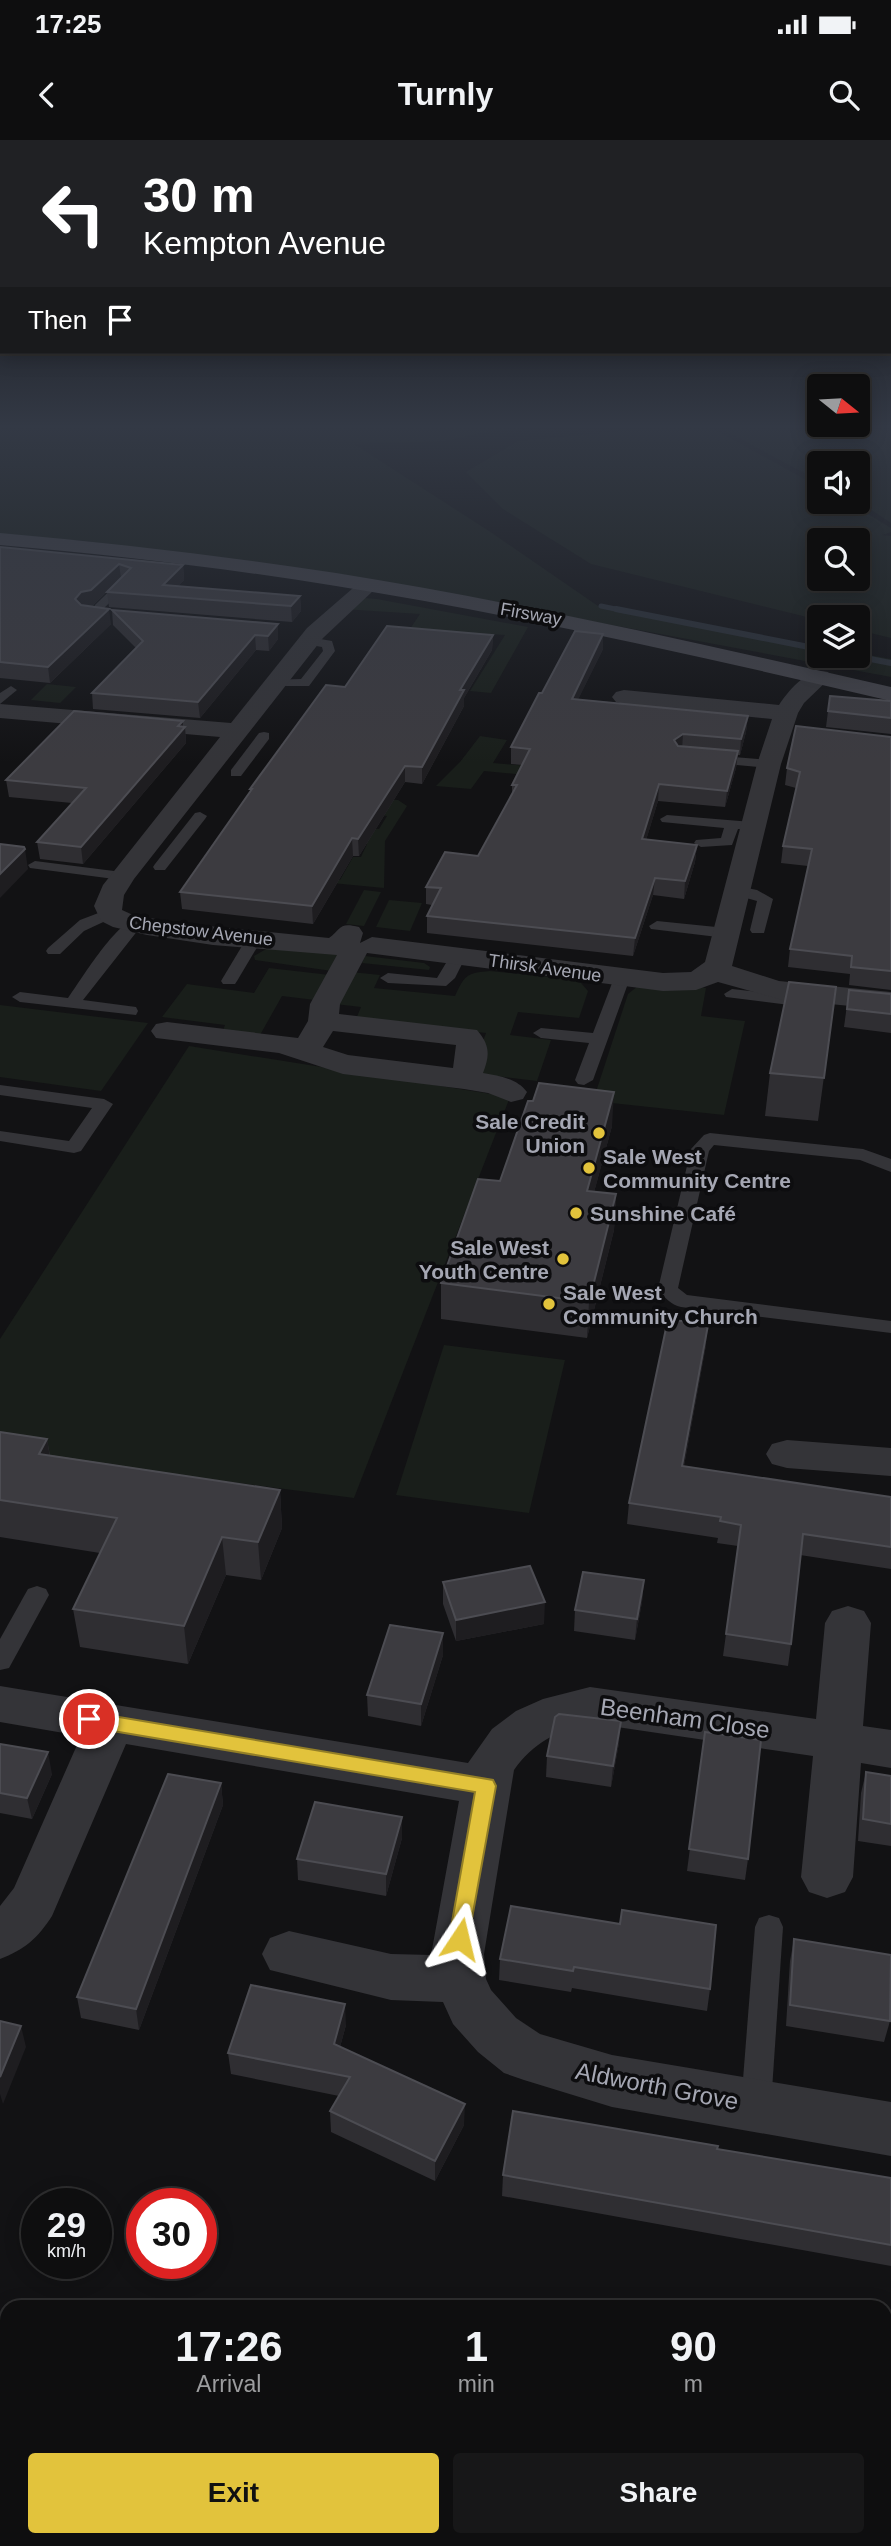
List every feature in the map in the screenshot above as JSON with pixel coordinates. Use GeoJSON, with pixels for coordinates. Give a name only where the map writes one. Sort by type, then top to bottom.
{"type":"FeatureCollection","features":[{"type":"Feature","properties":{"kind":"street","name":"Firsway"},"geometry":{"type":"LineString","coordinates":[[0,539],[147,553],[367,586],[584,624],[891,694]]}},
{"type":"Feature","properties":{"kind":"street","name":"Chepstow Avenue"},"geometry":{"type":"LineString","coordinates":[[358,943],[329,947],[134,925],[109,914],[107,906],[122,876],[162,826],[245,742],[304,635],[367,586]]}},
{"type":"Feature","properties":{"kind":"street"},"geometry":{"type":"LineString","coordinates":[[820,677],[795,699],[790,726],[769,764],[743,825],[737,891],[726,933],[724,982],[733,978],[768,988],[891,1001]]}},
{"type":"Feature","properties":{"kind":"street"},"geometry":{"type":"LineString","coordinates":[[624,697],[790,726]]}},
{"type":"Feature","properties":{"kind":"street"},"geometry":{"type":"LineString","coordinates":[[5,701],[245,742]]}},
{"type":"Feature","properties":{"kind":"street"},"geometry":{"type":"LineString","coordinates":[[306,1051],[323,1021],[325,1004],[358,943]]}},
{"type":"Feature","properties":{"kind":"street","name":"Thirsk Avenue"},"geometry":{"type":"LineString","coordinates":[[358,943],[622,978],[682,983],[708,976],[724,982]]}},
{"type":"Feature","properties":{"kind":"street"},"geometry":{"type":"LineString","coordinates":[[323,1021],[466,1037],[472,1042],[474,1051],[464,1079]]}},
{"type":"Feature","properties":{"kind":"street"},"geometry":{"type":"LineString","coordinates":[[167,1031],[268,1042],[343,1064],[464,1079],[497,1085],[511,1092]]}},
{"type":"Feature","properties":{"kind":"street"},"geometry":{"type":"LineString","coordinates":[[416,1073],[432,1033]]}},
{"type":"Feature","properties":{"kind":"street"},"geometry":{"type":"LineString","coordinates":[[787,1454],[891,1462]]}},
{"type":"Feature","properties":{"kind":"street"},"geometry":{"type":"LineString","coordinates":[[827,1877],[848,1623]]}},
{"type":"Feature","properties":{"kind":"street"},"geometry":{"type":"LineString","coordinates":[[0,1704],[486,1786]]}},
{"type":"Feature","properties":{"kind":"street","name":"Beenham Close"},"geometry":{"type":"LineString","coordinates":[[486,1786],[490,1767],[498,1753],[531,1724],[557,1711],[590,1704],[891,1749]]}},
{"type":"Feature","properties":{"kind":"street"},"geometry":{"type":"LineString","coordinates":[[0,1936],[21,1920],[34,1900],[111,1723]]}},
{"type":"Feature","properties":{"kind":"street","name":"Aldworth Grove"},"geometry":{"type":"LineString","coordinates":[[486,1786],[457,1954],[459,1979],[472,2007],[497,2035],[524,2055],[612,2081],[891,2129]]}},
{"type":"Feature","properties":{"kind":"street"},"geometry":{"type":"LineString","coordinates":[[289,1954],[391,1977],[459,1979]]}},
{"type":"Feature","properties":{"kind":"lane"},"geometry":{"type":"LineString","coordinates":[[97,614],[124,583]]}},
{"type":"Feature","properties":{"kind":"lane"},"geometry":{"type":"LineString","coordinates":[[0,700],[5,701]]}},
{"type":"Feature","properties":{"kind":"lane"},"geometry":{"type":"LineString","coordinates":[[236,773],[245,742]]}},
{"type":"Feature","properties":{"kind":"lane"},"geometry":{"type":"LineString","coordinates":[[695,758],[769,764]]}},
{"type":"Feature","properties":{"kind":"lane"},"geometry":{"type":"LineString","coordinates":[[159,867],[200,816]]}},
{"type":"Feature","properties":{"kind":"lane"},"geometry":{"type":"LineString","coordinates":[[667,819],[743,825]]}},
{"type":"Feature","properties":{"kind":"lane"},"geometry":{"type":"LineString","coordinates":[[701,844],[727,842],[743,825]]}},
{"type":"Feature","properties":{"kind":"lane"},"geometry":{"type":"LineString","coordinates":[[162,826],[190,829]]}},
{"type":"Feature","properties":{"kind":"lane"},"geometry":{"type":"LineString","coordinates":[[35,865],[122,876]]}},
{"type":"Feature","properties":{"kind":"lane"},"geometry":{"type":"LineString","coordinates":[[737,891],[752,893],[765,899],[758,930]]}},
{"type":"Feature","properties":{"kind":"lane"},"geometry":{"type":"LineString","coordinates":[[54,951],[74,929],[96,917],[109,914]]}},
{"type":"Feature","properties":{"kind":"lane"},"geometry":{"type":"LineString","coordinates":[[72,1004],[117,943],[134,925]]}},
{"type":"Feature","properties":{"kind":"lane"},"geometry":{"type":"LineString","coordinates":[[657,926],[726,933]]}},
{"type":"Feature","properties":{"kind":"lane"},"geometry":{"type":"LineString","coordinates":[[229,981],[254,939]]}},
{"type":"Feature","properties":{"kind":"lane"},"geometry":{"type":"LineString","coordinates":[[388,978],[440,983],[447,978],[457,956]]}},
{"type":"Feature","properties":{"kind":"lane"},"geometry":{"type":"LineString","coordinates":[[584,1080],[622,978]]}},
{"type":"Feature","properties":{"kind":"lane"},"geometry":{"type":"LineString","coordinates":[[20,997],[130,1011]]}},
{"type":"Feature","properties":{"kind":"lane"},"geometry":{"type":"LineString","coordinates":[[541,1033],[600,1039]]}},
{"type":"Feature","properties":{"kind":"lane"},"geometry":{"type":"LineString","coordinates":[[0,1090],[104,1104],[74,1147],[0,1136]]}},
{"type":"Feature","properties":{"kind":"lane"},"geometry":{"type":"LineString","coordinates":[[891,1166],[863,1155],[710,1139],[703,1143],[700,1149],[668,1289],[681,1301],[891,1327]]}},
{"type":"Feature","properties":{"kind":"lane"},"geometry":{"type":"LineString","coordinates":[[0,1661],[37,1595]]}},
{"type":"Feature","properties":{"kind":"lane"},"geometry":{"type":"LineString","coordinates":[[756,2105],[769,1927]]}},
{"type":"Feature","properties":{"kind":"shaded area"},"geometry":{"type":"Polygon","coordinates":[[[39,538],[500,538],[598,606],[807,644],[807,661],[585,620],[85,541],[39,538]]]}},
{"type":"Feature","properties":{"kind":"shaded area"},"geometry":{"type":"Polygon","coordinates":[[[550,538],[807,538],[807,591],[870,591],[870,538],[891,538],[891,638],[870,633],[870,605],[807,605],[807,617],[591,564],[550,538]]]}},
{"type":"Feature","properties":{"kind":"shaded area"},"geometry":{"type":"Polygon","coordinates":[[[364,598],[528,627],[491,693],[470,691],[505,635],[410,629],[420,614],[342,609],[364,598]]]}},
{"type":"Feature","properties":{"kind":"shaded area"},"geometry":{"type":"Polygon","coordinates":[[[870,655],[891,659],[891,677],[843,668],[870,668],[870,655]]]}},
{"type":"Feature","properties":{"kind":"shaded area"},"geometry":{"type":"Polygon","coordinates":[[[47,684],[76,687],[60,703],[31,700],[47,684]]]}},
{"type":"Feature","properties":{"kind":"shaded area"},"geometry":{"type":"Polygon","coordinates":[[[480,736],[507,740],[493,763],[561,769],[537,776],[484,771],[471,789],[436,786],[460,762],[480,736]]]}},
{"type":"Feature","properties":{"kind":"shaded area"},"geometry":{"type":"Polygon","coordinates":[[[380,799],[398,800],[407,806],[385,841],[384,888],[311,881],[312,877],[340,880],[353,857],[361,857],[367,844],[343,841],[353,826],[379,829],[387,816],[374,814],[380,799]]]}},
{"type":"Feature","properties":{"kind":"shaded area"},"geometry":{"type":"Polygon","coordinates":[[[364,890],[381,892],[364,926],[346,924],[364,890]]]}},
{"type":"Feature","properties":{"kind":"shaded area"},"geometry":{"type":"Polygon","coordinates":[[[389,900],[422,903],[410,931],[376,927],[389,900]]]}},
{"type":"Feature","properties":{"kind":"shaded area"},"geometry":{"type":"Polygon","coordinates":[[[268,948],[342,953],[332,971],[255,960],[254,956],[268,948]]]}},
{"type":"Feature","properties":{"kind":"shaded area"},"geometry":{"type":"Polygon","coordinates":[[[365,956],[424,963],[430,967],[429,970],[362,963],[365,956]]]}},
{"type":"Feature","properties":{"kind":"shaded area"},"geometry":{"type":"Polygon","coordinates":[[[269,968],[330,975],[315,1000],[282,996],[260,1035],[223,1031],[225,1025],[162,1017],[187,984],[254,993],[269,968]]]}},
{"type":"Feature","properties":{"kind":"shaded area"},"geometry":{"type":"Polygon","coordinates":[[[490,971],[570,979],[581,983],[588,991],[579,1018],[518,1012],[510,1035],[551,1040],[537,1081],[471,1073],[486,1033],[356,1019],[361,1007],[335,1004],[351,972],[380,975],[374,988],[455,996],[467,976],[490,971]]]}},
{"type":"Feature","properties":{"kind":"shaded area"},"geometry":{"type":"Polygon","coordinates":[[[685,985],[706,988],[701,1016],[745,1021],[724,1115],[593,1101],[628,994],[638,986],[685,985]]]}},
{"type":"Feature","properties":{"kind":"shaded area"},"geometry":{"type":"Polygon","coordinates":[[[0,1005],[148,1023],[101,1091],[0,1077],[0,1005]]]}},
{"type":"Feature","properties":{"kind":"shaded area"},"geometry":{"type":"Polygon","coordinates":[[[189,1046],[510,1097],[354,1498],[0,1452],[0,1339],[189,1046]]]}},
{"type":"Feature","properties":{"kind":"shaded area"},"geometry":{"type":"Polygon","coordinates":[[[444,1345],[565,1360],[529,1513],[396,1495],[444,1345]]]}},
{"type":"Feature","properties":{"kind":"building"},"geometry":{"type":"Polygon","coordinates":[[[0,547],[183,565],[163,585],[300,596],[291,606],[107,592],[131,568],[119,564],[91,590],[81,592],[75,599],[81,605],[109,609],[48,667],[0,662],[0,547]]]}},
{"type":"Feature","properties":{"kind":"building"},"geometry":{"type":"Polygon","coordinates":[[[112,610],[278,624],[268,636],[255,635],[198,702],[92,693],[143,641],[112,610]]]}},
{"type":"Feature","properties":{"kind":"building"},"geometry":{"type":"Polygon","coordinates":[[[387,626],[493,635],[460,690],[464,690],[422,767],[405,766],[358,839],[352,838],[312,906],[180,892],[250,789],[326,685],[345,687],[387,626]]]}},
{"type":"Feature","properties":{"kind":"building"},"geometry":{"type":"Polygon","coordinates":[[[575,631],[603,634],[572,699],[748,716],[741,739],[683,734],[674,740],[678,746],[738,751],[727,791],[659,784],[642,839],[697,845],[685,881],[655,878],[635,938],[427,916],[441,888],[426,887],[445,852],[478,856],[517,785],[512,785],[530,749],[511,747],[575,631]]]}},
{"type":"Feature","properties":{"kind":"building"},"geometry":{"type":"Polygon","coordinates":[[[830,696],[891,701],[891,718],[828,711],[830,696]]]}},
{"type":"Feature","properties":{"kind":"building"},"geometry":{"type":"Polygon","coordinates":[[[74,711],[183,721],[178,726],[185,727],[81,847],[37,842],[86,788],[6,780],[74,711]]]}},
{"type":"Feature","properties":{"kind":"building"},"geometry":{"type":"Polygon","coordinates":[[[796,726],[891,737],[891,971],[851,967],[852,956],[790,949],[812,849],[783,846],[800,772],[787,768],[796,726]]]}},
{"type":"Feature","properties":{"kind":"building"},"geometry":{"type":"Polygon","coordinates":[[[0,844],[25,849],[0,874],[0,844]]]}},
{"type":"Feature","properties":{"kind":"building"},"geometry":{"type":"Polygon","coordinates":[[[789,982],[836,987],[824,1078],[770,1073],[789,982]]]}},
{"type":"Feature","properties":{"kind":"building"},"geometry":{"type":"Polygon","coordinates":[[[849,990],[891,994],[891,1014],[847,1009],[849,990]]]}},
{"type":"Feature","properties":{"kind":"building"},"geometry":{"type":"Polygon","coordinates":[[[539,1083],[614,1092],[587,1191],[616,1194],[589,1302],[441,1283],[478,1179],[500,1181],[528,1101],[533,1101],[539,1083]]]}},
{"type":"Feature","properties":{"kind":"building"},"geometry":{"type":"Polygon","coordinates":[[[668,1319],[708,1325],[682,1466],[891,1497],[891,1547],[803,1534],[791,1644],[726,1634],[741,1525],[720,1521],[721,1517],[629,1503],[668,1319]]]}},
{"type":"Feature","properties":{"kind":"building"},"geometry":{"type":"Polygon","coordinates":[[[0,1432],[47,1439],[39,1454],[280,1490],[258,1542],[222,1537],[184,1626],[73,1609],[117,1518],[0,1500],[0,1432]]]}},
{"type":"Feature","properties":{"kind":"building"},"geometry":{"type":"Polygon","coordinates":[[[530,1566],[545,1602],[456,1620],[443,1582],[530,1566]]]}},
{"type":"Feature","properties":{"kind":"building"},"geometry":{"type":"Polygon","coordinates":[[[583,1572],[644,1580],[637,1619],[575,1610],[583,1572]]]}},
{"type":"Feature","properties":{"kind":"building"},"geometry":{"type":"Polygon","coordinates":[[[390,1625],[443,1633],[421,1704],[367,1695],[390,1625]]]}},
{"type":"Feature","properties":{"kind":"building"},"geometry":{"type":"Polygon","coordinates":[[[559,1714],[621,1721],[613,1766],[547,1756],[555,1717],[559,1714]]]}},
{"type":"Feature","properties":{"kind":"building"},"geometry":{"type":"Polygon","coordinates":[[[705,1732],[761,1740],[748,1859],[689,1849],[705,1732]]]}},
{"type":"Feature","properties":{"kind":"building"},"geometry":{"type":"Polygon","coordinates":[[[0,1744],[48,1752],[27,1798],[0,1793],[0,1744]]]}},
{"type":"Feature","properties":{"kind":"building"},"geometry":{"type":"Polygon","coordinates":[[[866,1772],[891,1776],[891,1824],[863,1819],[866,1772]]]}},
{"type":"Feature","properties":{"kind":"building"},"geometry":{"type":"Polygon","coordinates":[[[168,1774],[221,1783],[136,2009],[77,1997],[168,1774]]]}},
{"type":"Feature","properties":{"kind":"building"},"geometry":{"type":"Polygon","coordinates":[[[315,1802],[402,1817],[386,1874],[297,1859],[315,1802]]]}},
{"type":"Feature","properties":{"kind":"building"},"geometry":{"type":"Polygon","coordinates":[[[511,1906],[620,1924],[622,1910],[716,1925],[710,1989],[574,1967],[573,1971],[500,1959],[511,1906]]]}},
{"type":"Feature","properties":{"kind":"building"},"geometry":{"type":"Polygon","coordinates":[[[794,1939],[891,1955],[890,2021],[790,2005],[794,1939]]]}},
{"type":"Feature","properties":{"kind":"building"},"geometry":{"type":"Polygon","coordinates":[[[251,1985],[345,2004],[334,2044],[465,2104],[435,2161],[330,2111],[350,2077],[228,2053],[251,1985]]]}},
{"type":"Feature","properties":{"kind":"building"},"geometry":{"type":"Polygon","coordinates":[[[0,2021],[21,2026],[0,2077],[0,2021]]]}},
{"type":"Feature","properties":{"kind":"building"},"geometry":{"type":"Polygon","coordinates":[[[513,2111],[891,2178],[891,2245],[503,2175],[513,2111]]]}},
{"type":"Feature","properties":{"kind":"waterway"},"geometry":{"type":"LineString","coordinates":[[601,606],[625,611]]}},
{"type":"Feature","properties":{"kind":"waterway"},"geometry":{"type":"LineString","coordinates":[[616,609],[807,647]]}},
{"type":"Feature","properties":{"kind":"waterway"},"geometry":{"type":"LineString","coordinates":[[870,659],[891,663]]}},
{"type":"Feature","properties":{"kind":"place","name":"Sale Credit Union"},"geometry":{"type":"Point","coordinates":[599,1133]}},
{"type":"Feature","properties":{"kind":"place","name":"Sale West Community Centre"},"geometry":{"type":"Point","coordinates":[589,1168]}},
{"type":"Feature","properties":{"kind":"place","name":"Sunshine Café"},"geometry":{"type":"Point","coordinates":[576,1213]}},
{"type":"Feature","properties":{"kind":"place","name":"Sale West Youth Centre"},"geometry":{"type":"Point","coordinates":[563,1259]}},
{"type":"Feature","properties":{"kind":"place","name":"Sale West Community Church"},"geometry":{"type":"Point","coordinates":[549,1304]}},
{"type":"Feature","properties":{"kind":"route"},"geometry":{"type":"LineString","coordinates":[[89,1719],[486,1786],[460,1939]]}}]}
